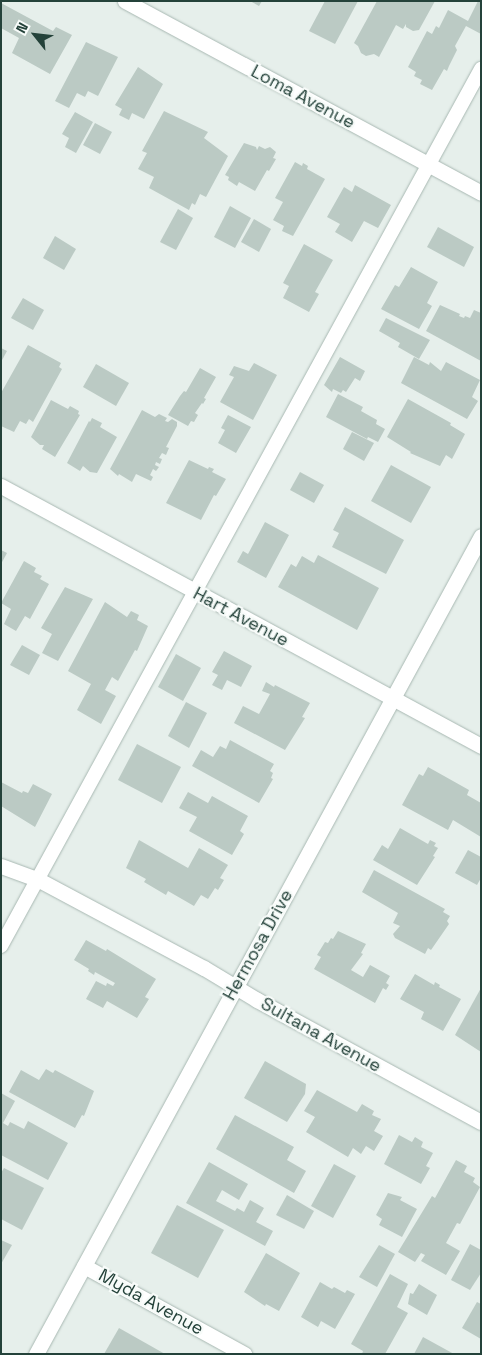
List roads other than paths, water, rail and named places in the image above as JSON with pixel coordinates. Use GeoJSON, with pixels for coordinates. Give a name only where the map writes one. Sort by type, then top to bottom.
{"type":"FeatureCollection","features":[{"type":"Feature","properties":{"kind":"street","name":"Loma Avenue"},"geometry":{"type":"LineString","coordinates":[[125,1],[481,193]]}},
{"type":"Feature","properties":{"kind":"street","name":"Hart Avenue"},"geometry":{"type":"LineString","coordinates":[[1,486],[195,593],[481,746]]}},
{"type":"Feature","properties":{"kind":"street","name":"Hermosa Drive"},"geometry":{"type":"LineString","coordinates":[[36,1354],[481,536]]}},
{"type":"Feature","properties":{"kind":"street","name":"Sultana Avenue"},"geometry":{"type":"LineString","coordinates":[[1,866],[39,880],[481,1122]]}},
{"type":"Feature","properties":{"kind":"street","name":"Myda Avenue"},"geometry":{"type":"LineString","coordinates":[[84,1266],[244,1354]]}},
{"type":"Feature","properties":{"kind":"lane"},"geometry":{"type":"LineString","coordinates":[[1,946],[39,880],[481,69]]}}]}
